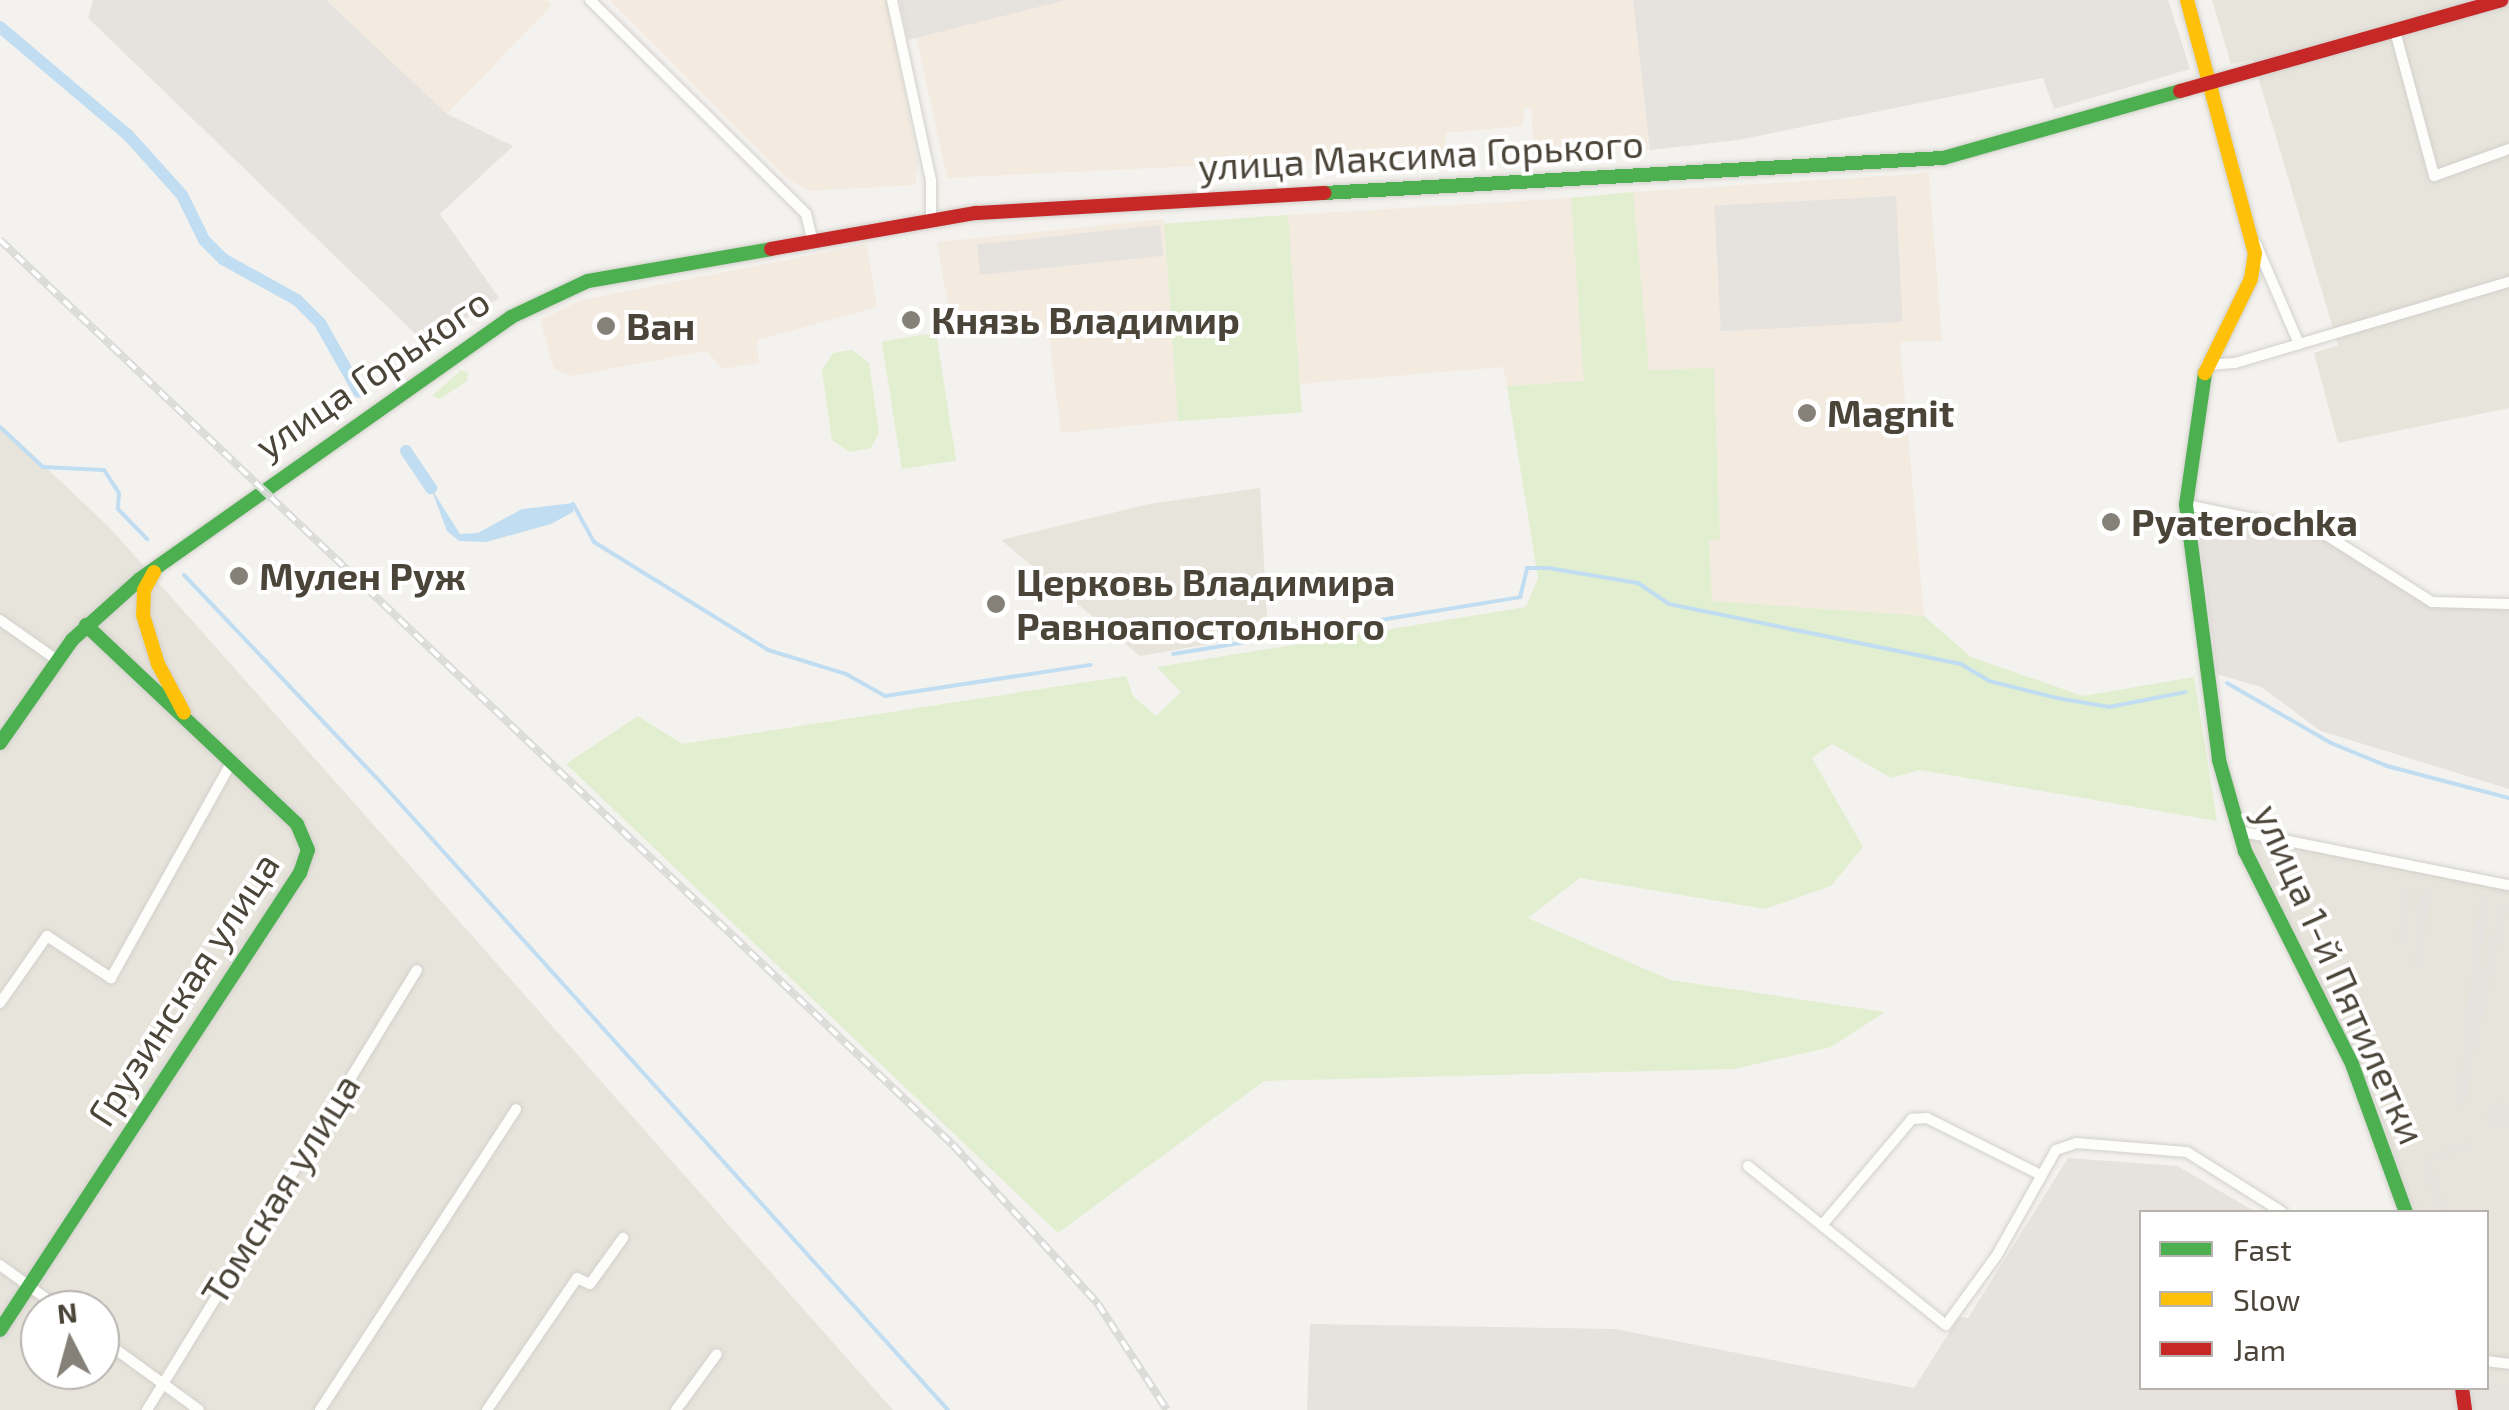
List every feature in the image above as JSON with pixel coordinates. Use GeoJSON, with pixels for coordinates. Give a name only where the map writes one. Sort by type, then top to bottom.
{"type":"FeatureCollection","features":[{"type":"Feature","properties":{"kind":"main road","name":"улица 1-й Пятилетки"},"geometry":{"type":"LineString","coordinates":[[2188,0],[2253,236],[2251,279],[2206,364],[2186,505],[2208,698],[2238,830],[2352,1064],[2405,1210]]}},
{"type":"Feature","properties":{"kind":"main road","name":"улица Максима Горького"},"geometry":{"type":"LineString","coordinates":[[629,270],[931,218],[1914,162],[2013,143],[2502,0]]}},
{"type":"Feature","properties":{"kind":"main road","name":"улица Горького"},"geometry":{"type":"LineString","coordinates":[[166,558],[512,317],[561,291],[629,270]]}},
{"type":"Feature","properties":{"kind":"main road"},"geometry":{"type":"LineString","coordinates":[[0,743],[86,625],[166,558]]}},
{"type":"Feature","properties":{"kind":"main road"},"geometry":{"type":"LineString","coordinates":[[166,558],[144,590],[143,615],[158,664],[202,738]]}},
{"type":"Feature","properties":{"kind":"main road","name":"Грузинская улица"},"geometry":{"type":"LineString","coordinates":[[0,1330],[306,860],[304,833],[86,625]]}},
{"type":"Feature","properties":{"kind":"street"},"geometry":{"type":"LineString","coordinates":[[590,0],[806,214],[812,238]]}},
{"type":"Feature","properties":{"kind":"street"},"geometry":{"type":"LineString","coordinates":[[892,0],[932,181],[931,218]]}},
{"type":"Feature","properties":{"kind":"street"},"geometry":{"type":"LineString","coordinates":[[2396,31],[2434,176],[2509,149]]}},
{"type":"Feature","properties":{"kind":"street","name":"улица 1-й Пятилетки"},"geometry":{"type":"LineString","coordinates":[[2253,236],[2299,344]]}},
{"type":"Feature","properties":{"kind":"street"},"geometry":{"type":"LineString","coordinates":[[2206,364],[2299,344],[2509,282]]}},
{"type":"Feature","properties":{"kind":"street"},"geometry":{"type":"LineString","coordinates":[[2186,505],[2323,533],[2432,602],[2509,604]]}},
{"type":"Feature","properties":{"kind":"street"},"geometry":{"type":"LineString","coordinates":[[0,620],[57,660]]}},
{"type":"Feature","properties":{"kind":"street"},"geometry":{"type":"LineString","coordinates":[[0,1003],[47,936],[111,978],[230,765]]}},
{"type":"Feature","properties":{"kind":"street"},"geometry":{"type":"LineString","coordinates":[[2238,830],[2509,885]]}},
{"type":"Feature","properties":{"kind":"street","name":"Томская улица"},"geometry":{"type":"LineString","coordinates":[[146,1410],[158,1382],[418,970]]}},
{"type":"Feature","properties":{"kind":"street"},"geometry":{"type":"LineString","coordinates":[[320,1410],[516,1109]]}},
{"type":"Feature","properties":{"kind":"street"},"geometry":{"type":"LineString","coordinates":[[1823,1224],[1912,1119],[1927,1118],[2041,1175]]}},
{"type":"Feature","properties":{"kind":"street"},"geometry":{"type":"LineString","coordinates":[[1748,1166],[1946,1325],[1997,1254],[2056,1150],[2076,1143],[2152,1146],[2187,1152],[2279,1210]]}},
{"type":"Feature","properties":{"kind":"street"},"geometry":{"type":"LineString","coordinates":[[487,1410],[577,1278],[590,1284],[622,1238]]}},
{"type":"Feature","properties":{"kind":"street"},"geometry":{"type":"LineString","coordinates":[[0,1265],[34,1290]]}},
{"type":"Feature","properties":{"kind":"street"},"geometry":{"type":"LineString","coordinates":[[120,1353],[199,1410]]}},
{"type":"Feature","properties":{"kind":"street"},"geometry":{"type":"LineString","coordinates":[[676,1410],[718,1354]]}},
{"type":"Feature","properties":{"kind":"shaded area"},"geometry":{"type":"Polygon","coordinates":[[[93,0],[326,0],[447,114],[513,146],[440,214],[499,298],[425,343],[88,18],[93,0]]]}},
{"type":"Feature","properties":{"kind":"shaded area"},"geometry":{"type":"Polygon","coordinates":[[[326,0],[547,0],[552,5],[447,114],[326,0]]]}},
{"type":"Feature","properties":{"kind":"shaded area"},"geometry":{"type":"Polygon","coordinates":[[[609,0],[888,0],[918,165],[915,185],[810,191],[789,180],[609,0]]]}},
{"type":"Feature","properties":{"kind":"shaded area"},"geometry":{"type":"Polygon","coordinates":[[[900,0],[1066,0],[908,40],[900,0]]]}},
{"type":"Feature","properties":{"kind":"shaded area"},"geometry":{"type":"Polygon","coordinates":[[[1066,0],[1633,0],[1650,150],[1534,145],[1531,108],[1524,108],[1523,126],[1446,133],[1446,154],[947,178],[916,36],[1066,0]]]}},
{"type":"Feature","properties":{"kind":"shaded area"},"geometry":{"type":"Polygon","coordinates":[[[1633,0],[2168,0],[2190,69],[2054,109],[2043,78],[1738,140],[1650,150],[1633,0]]]}},
{"type":"Feature","properties":{"kind":"shaded area"},"geometry":{"type":"Polygon","coordinates":[[[2212,0],[2509,0],[2509,408],[2338,443],[2314,353],[2338,345],[2253,60],[2231,64],[2212,0]]]}},
{"type":"Feature","properties":{"kind":"shaded area"},"geometry":{"type":"Polygon","coordinates":[[[1929,173],[1942,341],[1900,342],[1924,616],[1712,601],[1709,540],[1720,539],[1714,368],[1649,371],[1633,192],[1929,173]]]}},
{"type":"Feature","properties":{"kind":"shaded area"},"geometry":{"type":"Polygon","coordinates":[[[1896,196],[1903,322],[1721,331],[1714,206],[1896,196]]]}},
{"type":"Feature","properties":{"kind":"shaded area"},"geometry":{"type":"Polygon","coordinates":[[[1571,198],[1585,381],[1507,386],[1503,367],[1300,384],[1288,215],[1571,198]]]}},
{"type":"Feature","properties":{"kind":"shaded area"},"geometry":{"type":"Polygon","coordinates":[[[1164,219],[1178,421],[1061,433],[1048,329],[953,335],[937,242],[1164,219]]]}},
{"type":"Feature","properties":{"kind":"shaded area"},"geometry":{"type":"Polygon","coordinates":[[[1160,225],[1163,256],[980,275],[977,244],[1160,225]]]}},
{"type":"Feature","properties":{"kind":"shaded area"},"geometry":{"type":"Polygon","coordinates":[[[867,244],[877,307],[757,340],[759,363],[722,369],[707,351],[571,376],[554,369],[540,320],[582,300],[867,244]]]}},
{"type":"Feature","properties":{"kind":"shaded area"},"geometry":{"type":"Polygon","coordinates":[[[0,424],[110,528],[893,1410],[0,1410],[0,424]]]}},
{"type":"Feature","properties":{"kind":"shaded area"},"geometry":{"type":"Polygon","coordinates":[[[1260,488],[1268,634],[1140,656],[1001,540],[1149,504],[1260,488]]]}},
{"type":"Feature","properties":{"kind":"shaded area"},"geometry":{"type":"Polygon","coordinates":[[[2197,516],[2329,541],[2437,607],[2509,610],[2509,789],[2321,731],[2261,687],[2217,674],[2197,516]]]}},
{"type":"Feature","properties":{"kind":"shaded area"},"geometry":{"type":"Polygon","coordinates":[[[2249,838],[2509,889],[2509,1382],[2489,1380],[2489,1210],[2414,1210],[2369,1085],[2249,838]]]}},
{"type":"Feature","properties":{"kind":"shaded area"},"geometry":{"type":"Polygon","coordinates":[[[2403,888],[2412,889],[2406,944],[2397,943],[2403,888]]]}},
{"type":"Feature","properties":{"kind":"shaded area"},"geometry":{"type":"Polygon","coordinates":[[[2421,890],[2430,891],[2422,970],[2413,969],[2421,890]]]}},
{"type":"Feature","properties":{"kind":"shaded area"},"geometry":{"type":"Polygon","coordinates":[[[2479,898],[2488,899],[2466,1108],[2457,1107],[2479,898]]]}},
{"type":"Feature","properties":{"kind":"shaded area"},"geometry":{"type":"Polygon","coordinates":[[[2500,902],[2509,904],[2465,1093],[2456,1091],[2500,902]]]}},
{"type":"Feature","properties":{"kind":"shaded area"},"geometry":{"type":"Polygon","coordinates":[[[2499,1101],[2508,1105],[2508,1123],[2499,1127],[2490,1123],[2486,1114],[2490,1105],[2499,1101]]]}},
{"type":"Feature","properties":{"kind":"shaded area"},"geometry":{"type":"Polygon","coordinates":[[[2469,1140],[2471,1148],[2431,1163],[2447,1210],[2437,1210],[2422,1165],[2431,1162],[2428,1154],[2469,1140]]]}},
{"type":"Feature","properties":{"kind":"shaded area"},"geometry":{"type":"Polygon","coordinates":[[[2068,1158],[2177,1166],[2253,1210],[2139,1210],[2139,1390],[2489,1390],[2489,1380],[2509,1382],[2509,1410],[1307,1410],[1310,1324],[1615,1329],[1914,1388],[1959,1317],[1968,1318],[2068,1158]]]}},
{"type":"Feature","properties":{"kind":"shaded area"},"geometry":{"type":"Polygon","coordinates":[[[2490,1383],[2506,1387],[2510,1403],[2502,1411],[2490,1411],[2482,1403],[2482,1391],[2489,1390],[2490,1383]]]}},
{"type":"Feature","properties":{"kind":"green space"},"geometry":{"type":"Polygon","coordinates":[[[1633,192],[1649,370],[1714,368],[1720,539],[1709,541],[1712,601],[1924,616],[1971,657],[2083,696],[2194,677],[2217,821],[1920,770],[1891,778],[1832,744],[1812,758],[1863,847],[1831,886],[1765,909],[1580,878],[1528,918],[1670,980],[1885,1012],[1831,1047],[1734,1069],[1264,1081],[1058,1233],[566,764],[638,716],[682,744],[1126,676],[1133,696],[1156,716],[1181,692],[1157,667],[1526,607],[1538,578],[1507,386],[1584,381],[1571,198],[1633,192]]]}},
{"type":"Feature","properties":{"kind":"green space"},"geometry":{"type":"Polygon","coordinates":[[[1288,215],[1302,413],[1178,421],[1164,224],[1288,215]]]}},
{"type":"Feature","properties":{"kind":"green space"},"geometry":{"type":"Polygon","coordinates":[[[936,333],[956,460],[902,469],[882,342],[936,333]]]}},
{"type":"Feature","properties":{"kind":"green space"},"geometry":{"type":"Polygon","coordinates":[[[852,350],[869,363],[879,433],[871,448],[849,452],[832,440],[822,370],[833,353],[852,350]]]}},
{"type":"Feature","properties":{"kind":"green space"},"geometry":{"type":"Polygon","coordinates":[[[461,370],[468,373],[467,381],[440,399],[432,396],[461,370]]]}},
{"type":"Feature","properties":{"kind":"water"},"geometry":{"type":"Polygon","coordinates":[[[431,488],[460,534],[478,533],[522,509],[574,503],[573,512],[551,524],[486,542],[459,541],[447,531],[431,488]]]}},
{"type":"Feature","properties":{"kind":"waterway"},"geometry":{"type":"LineString","coordinates":[[0,27],[128,135],[182,195],[204,240],[223,259],[297,300],[320,323],[359,392]]}},
{"type":"Feature","properties":{"kind":"waterway"},"geometry":{"type":"LineString","coordinates":[[0,427],[43,467],[104,470],[119,493],[118,509],[147,539]]}},
{"type":"Feature","properties":{"kind":"waterway"},"geometry":{"type":"LineString","coordinates":[[406,451],[431,488]]}},
{"type":"Feature","properties":{"kind":"waterway"},"geometry":{"type":"LineString","coordinates":[[573,504],[594,542],[768,650],[846,674],[885,696],[1091,665]]}},
{"type":"Feature","properties":{"kind":"waterway"},"geometry":{"type":"LineString","coordinates":[[1173,654],[1520,597],[1527,568],[1548,568],[1638,583],[1669,604],[1961,664],[1989,681],[2057,698],[2109,707],[2186,692]]}},
{"type":"Feature","properties":{"kind":"waterway"},"geometry":{"type":"LineString","coordinates":[[184,575],[376,777],[948,1410]]}},
{"type":"Feature","properties":{"kind":"waterway"},"geometry":{"type":"LineString","coordinates":[[2227,683],[2331,743],[2387,766],[2509,798]]}},
{"type":"Feature","properties":{"kind":"railway"},"geometry":{"type":"LineString","coordinates":[[0,240],[953,1145],[1098,1304],[1167,1410]]}},
{"type":"Feature","properties":{"kind":"traffic: fast"},"geometry":{"type":"LineString","coordinates":[[1324,193],[1943,158],[2180,91]]}},
{"type":"Feature","properties":{"kind":"traffic: fast"},"geometry":{"type":"LineString","coordinates":[[0,743],[72,640],[140,579],[511,317],[588,281],[771,249]]}},
{"type":"Feature","properties":{"kind":"traffic: fast"},"geometry":{"type":"LineString","coordinates":[[2205,373],[2186,505],[2219,760],[2245,851],[2352,1064],[2405,1210]]}},
{"type":"Feature","properties":{"kind":"traffic: fast"},"geometry":{"type":"LineString","coordinates":[[0,1330],[300,873],[308,850],[297,824],[86,625]]}},
{"type":"Feature","properties":{"kind":"traffic: slow"},"geometry":{"type":"LineString","coordinates":[[2187,0],[2255,253],[2251,279],[2205,373]]}},
{"type":"Feature","properties":{"kind":"traffic: slow"},"geometry":{"type":"LineString","coordinates":[[154,572],[144,590],[143,615],[158,664],[184,713]]}},
{"type":"Feature","properties":{"kind":"traffic: jam"},"geometry":{"type":"LineString","coordinates":[[2180,91],[2501,0]]}},
{"type":"Feature","properties":{"kind":"traffic: jam"},"geometry":{"type":"LineString","coordinates":[[771,249],[976,213],[1324,193]]}},
{"type":"Feature","properties":{"kind":"traffic: jam"},"geometry":{"type":"LineString","coordinates":[[2462,1390],[2465,1410]]}},
{"type":"Feature","properties":{"kind":"place","name":"Князь Владимир"},"geometry":{"type":"Point","coordinates":[911,320]}},
{"type":"Feature","properties":{"kind":"place","name":"Ван"},"geometry":{"type":"Point","coordinates":[606,326]}},
{"type":"Feature","properties":{"kind":"place","name":"Magnit"},"geometry":{"type":"Point","coordinates":[1807,413]}},
{"type":"Feature","properties":{"kind":"place","name":"Pyaterochka"},"geometry":{"type":"Point","coordinates":[2111,522]}},
{"type":"Feature","properties":{"kind":"place","name":"Мулен Руж"},"geometry":{"type":"Point","coordinates":[239,576]}},
{"type":"Feature","properties":{"kind":"place","name":"Церковь Владимира Равноапостольного"},"geometry":{"type":"Point","coordinates":[996,604]}}]}
